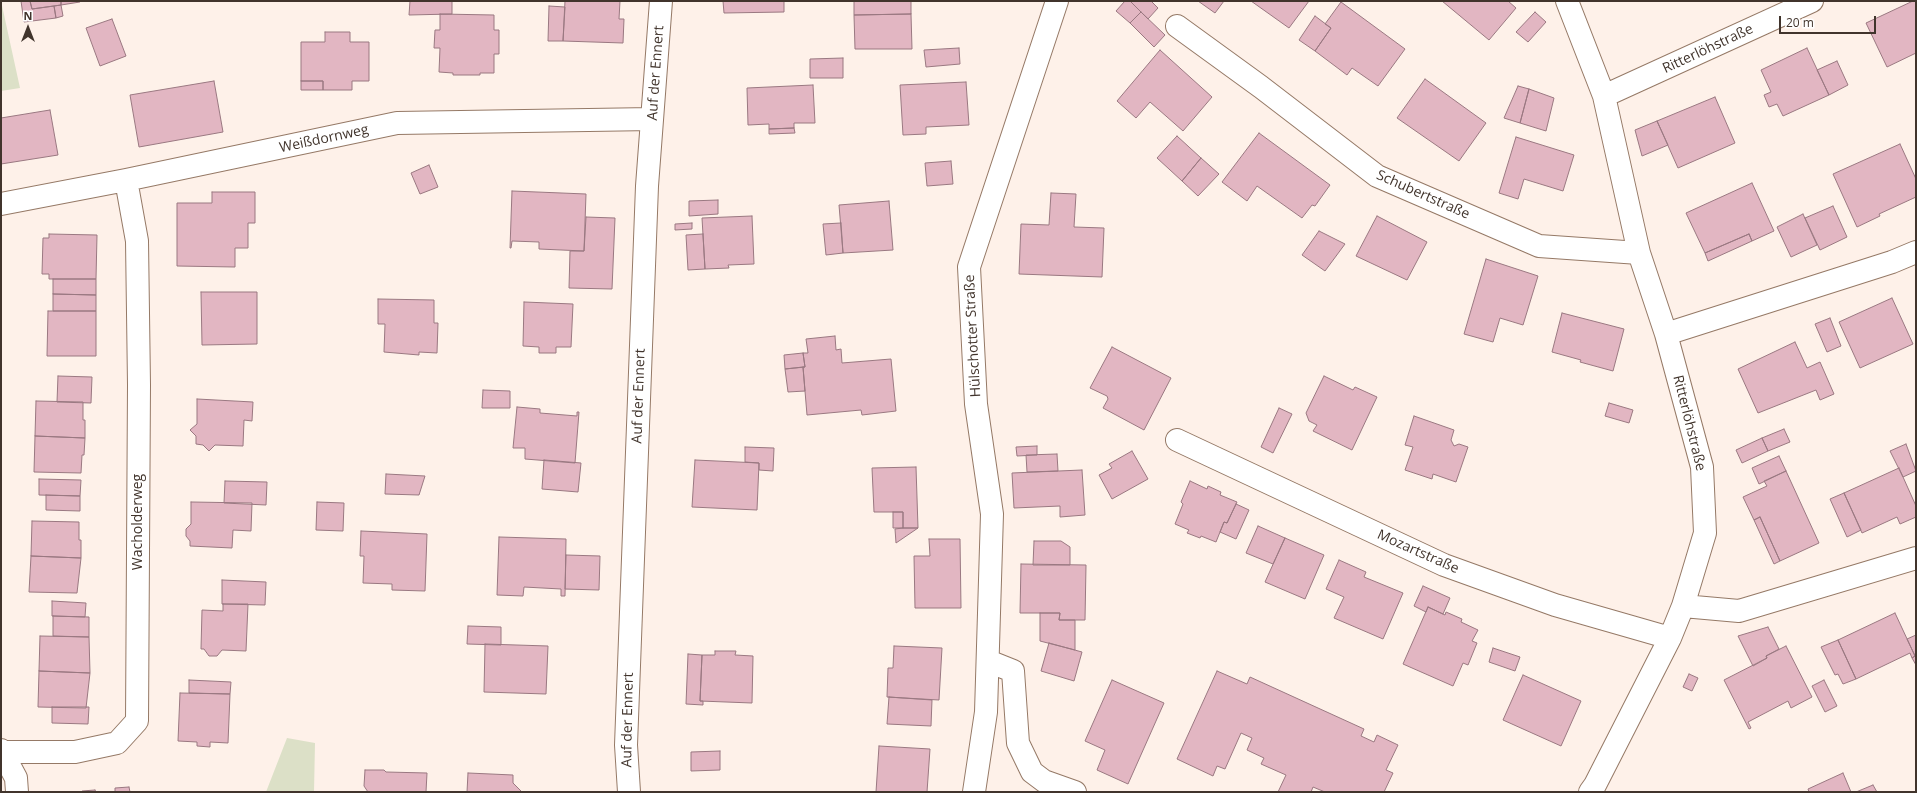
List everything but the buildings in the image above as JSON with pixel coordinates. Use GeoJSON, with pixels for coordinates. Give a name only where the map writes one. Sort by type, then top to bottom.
{"type":"FeatureCollection","features":[{"type":"Feature","properties":{"kind":"street","name":"Auf der Ennert"},"geometry":{"type":"LineString","coordinates":[[629,792],[626,745],[647,186],[660,1]]}},
{"type":"Feature","properties":{"kind":"street","name":"Hülschotter Straße"},"geometry":{"type":"LineString","coordinates":[[974,792],[986,712],[992,514],[976,404],[969,267],[1056,1]]}},
{"type":"Feature","properties":{"kind":"street","name":"Ritterlöhstraße"},"geometry":{"type":"LineString","coordinates":[[1567,1],[1604,96],[1639,254],[1666,334],[1702,467],[1704,533],[1683,606],[1670,638],[1597,790]]}},
{"type":"Feature","properties":{"kind":"street","name":"Ritterlöhstraße"},"geometry":{"type":"LineString","coordinates":[[1604,96],[1812,1]]}},
{"type":"Feature","properties":{"kind":"street","name":"Schubertstraße"},"geometry":{"type":"LineString","coordinates":[[1177,26],[1261,87],[1376,176],[1539,246],[1639,254]]}},
{"type":"Feature","properties":{"kind":"street","name":"Weißdornweg"},"geometry":{"type":"LineString","coordinates":[[1,204],[126,180],[397,123],[652,119]]}},
{"type":"Feature","properties":{"kind":"street","name":"Wacholderweg"},"geometry":{"type":"LineString","coordinates":[[2,751],[75,752],[117,743],[137,721],[139,385],[137,249],[126,180]]}},
{"type":"Feature","properties":{"kind":"street"},"geometry":{"type":"LineString","coordinates":[[1666,334],[1892,262],[1916,252]]}},
{"type":"Feature","properties":{"kind":"street","name":"Mozartstraße"},"geometry":{"type":"LineString","coordinates":[[1177,440],[1444,565],[1555,605],[1670,638]]}},
{"type":"Feature","properties":{"kind":"street"},"geometry":{"type":"LineString","coordinates":[[1683,606],[1739,611],[1916,558]]}},
{"type":"Feature","properties":{"kind":"street"},"geometry":{"type":"LineString","coordinates":[[988,661],[1013,671],[1018,743],[1032,772],[1044,781],[1075,792]]}},
{"type":"Feature","properties":{"kind":"street"},"geometry":{"type":"LineString","coordinates":[[2,751],[16,778],[17,792]]}},
{"type":"Feature","properties":{"kind":"green space"},"geometry":{"type":"Polygon","coordinates":[[[1,1],[20,88],[1,91],[1,1]]]}},
{"type":"Feature","properties":{"kind":"green space"},"geometry":{"type":"Polygon","coordinates":[[[287,738],[315,743],[314,792],[266,792],[287,738]]]}}]}
